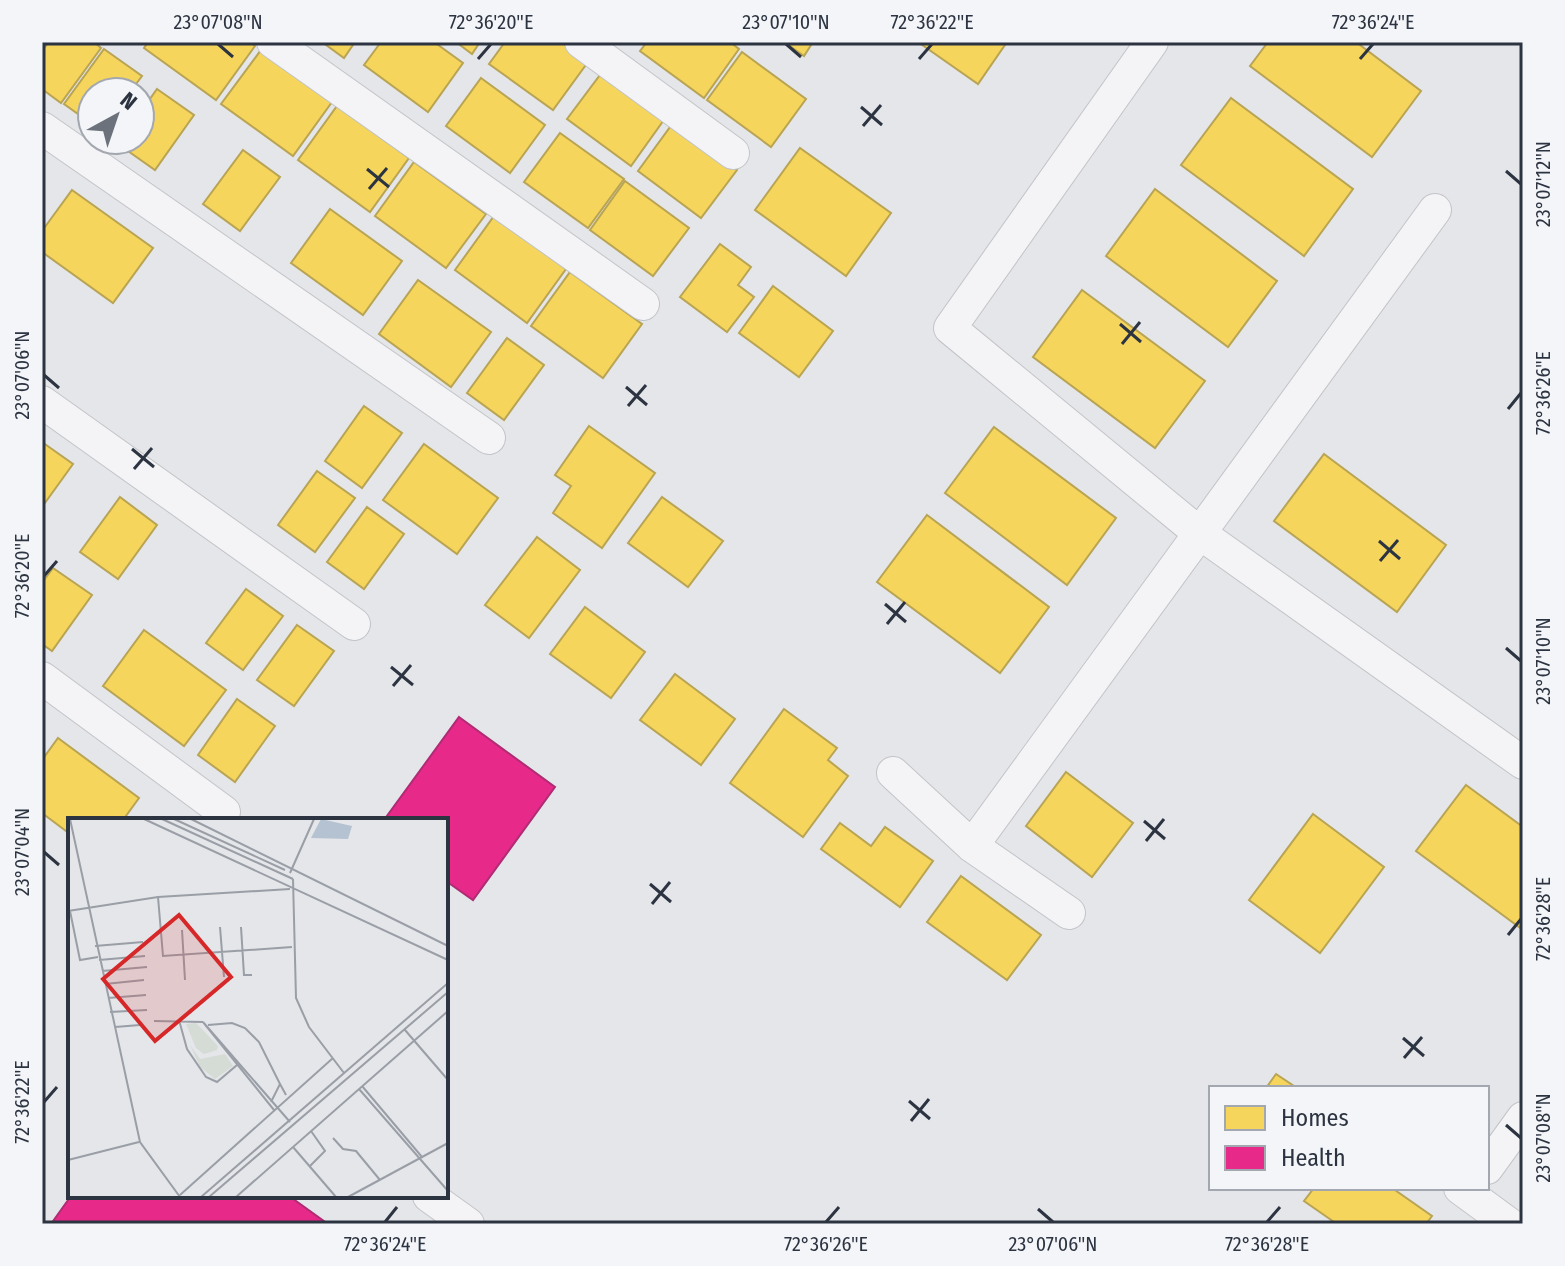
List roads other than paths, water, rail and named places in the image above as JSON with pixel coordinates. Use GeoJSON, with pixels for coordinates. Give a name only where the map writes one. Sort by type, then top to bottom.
{"type":"FeatureCollection","features":[{"type":"Feature","properties":{"kind":"street"},"geometry":{"type":"LineString","coordinates":[[273,42],[643,304]]}},
{"type":"Feature","properties":{"kind":"street"},"geometry":{"type":"LineString","coordinates":[[581,42],[733,153]]}},
{"type":"Feature","properties":{"kind":"street"},"geometry":{"type":"LineString","coordinates":[[1152,42],[950,328],[1198,532],[1523,763]]}},
{"type":"Feature","properties":{"kind":"street"},"geometry":{"type":"LineString","coordinates":[[42,128],[489,438]]}},
{"type":"Feature","properties":{"kind":"street"},"geometry":{"type":"LineString","coordinates":[[972,846],[1435,210]]}},
{"type":"Feature","properties":{"kind":"street"},"geometry":{"type":"LineString","coordinates":[[42,402],[354,624]]}},
{"type":"Feature","properties":{"kind":"street"},"geometry":{"type":"LineString","coordinates":[[42,678],[224,812]]}},
{"type":"Feature","properties":{"kind":"street"},"geometry":{"type":"LineString","coordinates":[[893,773],[972,846],[1069,913]]}},
{"type":"Feature","properties":{"kind":"street"},"geometry":{"type":"LineString","coordinates":[[1489,1163],[1523,1118]]}},
{"type":"Feature","properties":{"kind":"street"},"geometry":{"type":"LineString","coordinates":[[1477,1190],[1509,1224]]}},
{"type":"Feature","properties":{"kind":"street"},"geometry":{"type":"LineString","coordinates":[[432,1198],[468,1224]]}}]}
